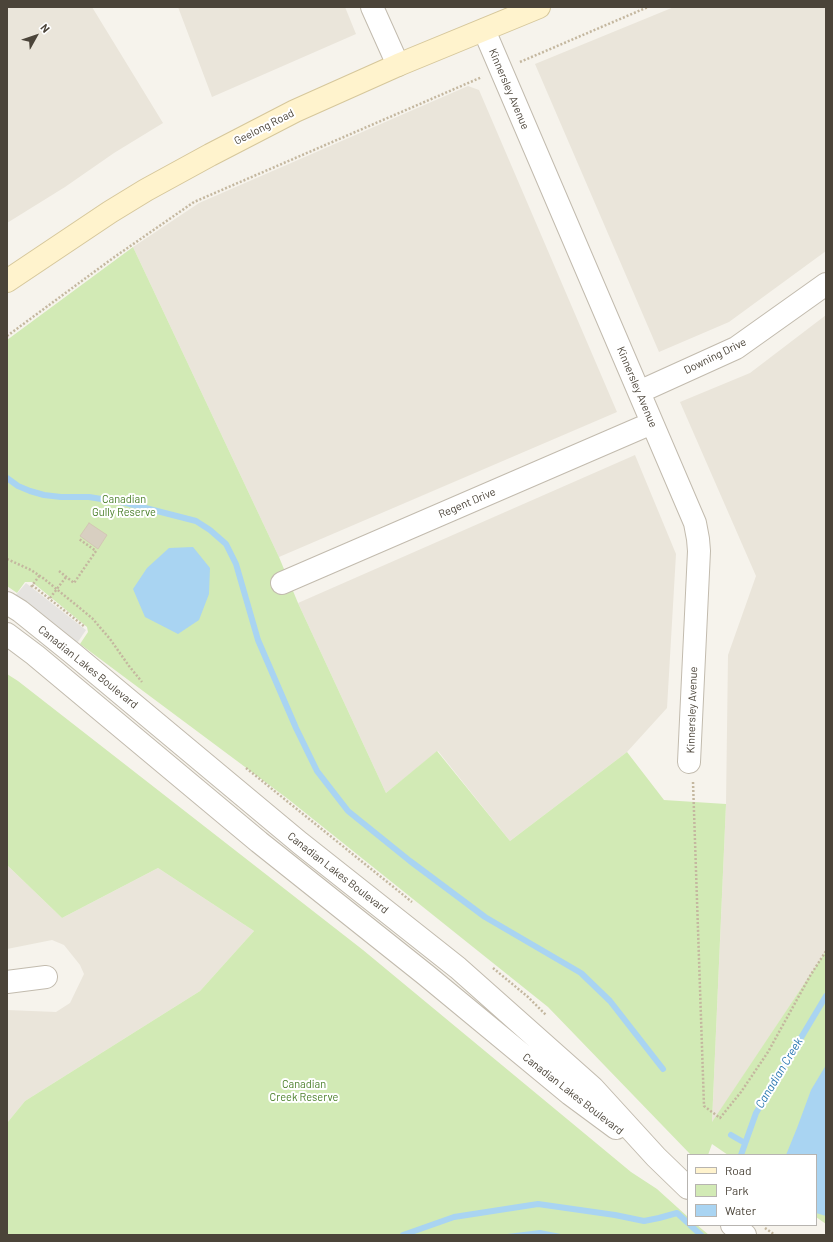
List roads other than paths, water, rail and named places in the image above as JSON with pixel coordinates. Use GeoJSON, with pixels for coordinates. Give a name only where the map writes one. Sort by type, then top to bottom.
{"type":"FeatureCollection","features":[{"type":"Feature","properties":{"kind":"main road","name":"Geelong Road"},"geometry":{"type":"LineString","coordinates":[[7,281],[110,212],[171,176],[295,111],[398,65],[539,7]]}},
{"type":"Feature","properties":{"kind":"street"},"geometry":{"type":"LineString","coordinates":[[372,7],[398,65]]}},
{"type":"Feature","properties":{"kind":"street","name":"Kinnersley Avenue"},"geometry":{"type":"LineString","coordinates":[[484,30],[693,516],[698,539],[689,762]]}},
{"type":"Feature","properties":{"kind":"street","name":"Downing Drive"},"geometry":{"type":"LineString","coordinates":[[639,392],[736,348],[826,284]]}},
{"type":"Feature","properties":{"kind":"street","name":"Regent Drive"},"geometry":{"type":"LineString","coordinates":[[282,583],[652,423]]}},
{"type":"Feature","properties":{"kind":"street","name":"Canadian Lakes Boulevard"},"geometry":{"type":"LineString","coordinates":[[7,603],[20,611],[77,657],[300,843],[458,968],[593,1088],[656,1157],[687,1187]]}},
{"type":"Feature","properties":{"kind":"street","name":"Canadian Lakes Boulevard"},"geometry":{"type":"LineString","coordinates":[[7,634],[35,655],[259,842],[426,974],[570,1094],[656,1157]]}},
{"type":"Feature","properties":{"kind":"street"},"geometry":{"type":"LineString","coordinates":[[7,982],[46,977]]}},
{"type":"Feature","properties":{"kind":"street"},"geometry":{"type":"LineString","coordinates":[[733,1226],[745,1235]]}},
{"type":"Feature","properties":{"kind":"water"},"geometry":{"type":"Polygon","coordinates":[[[193,547],[210,568],[209,594],[199,620],[178,634],[145,617],[133,589],[147,568],[169,548],[193,547]]]}},
{"type":"Feature","properties":{"kind":"water"},"geometry":{"type":"Polygon","coordinates":[[[826,1065],[826,1216],[817,1213],[817,1154],[786,1154],[811,1090],[826,1065]]]}},
{"type":"Feature","properties":{"kind":"water"},"geometry":{"type":"Polygon","coordinates":[[[540,1230],[566,1235],[499,1235],[540,1230]]]}},
{"type":"Feature","properties":{"kind":"waterway"},"geometry":{"type":"LineString","coordinates":[[7,478],[18,486],[44,495],[61,497],[89,497],[126,503],[196,521],[210,530],[226,544],[236,564],[258,640],[296,728],[317,771],[348,811],[410,861],[485,917],[581,973],[610,1001],[663,1069]]}},
{"type":"Feature","properties":{"kind":"waterway","name":"Canadian Creek"},"geometry":{"type":"LineString","coordinates":[[741,1154],[756,1113],[826,996]]}},
{"type":"Feature","properties":{"kind":"waterway"},"geometry":{"type":"LineString","coordinates":[[731,1135],[745,1143]]}},
{"type":"Feature","properties":{"kind":"waterway"},"geometry":{"type":"LineString","coordinates":[[403,1235],[454,1217],[538,1204],[615,1215],[644,1221],[677,1213],[687,1222]]}},
{"type":"Feature","properties":{"kind":"waterway"},"geometry":{"type":"LineString","coordinates":[[691,1226],[701,1235]]}},
{"type":"Feature","properties":{"kind":"park label","name":"Canadian Gully Reserve"},"geometry":{"type":"Point","coordinates":[124,505]}},
{"type":"Feature","properties":{"kind":"park label","name":"Canadian Creek Reserve"},"geometry":{"type":"Point","coordinates":[304,1090]}}]}
